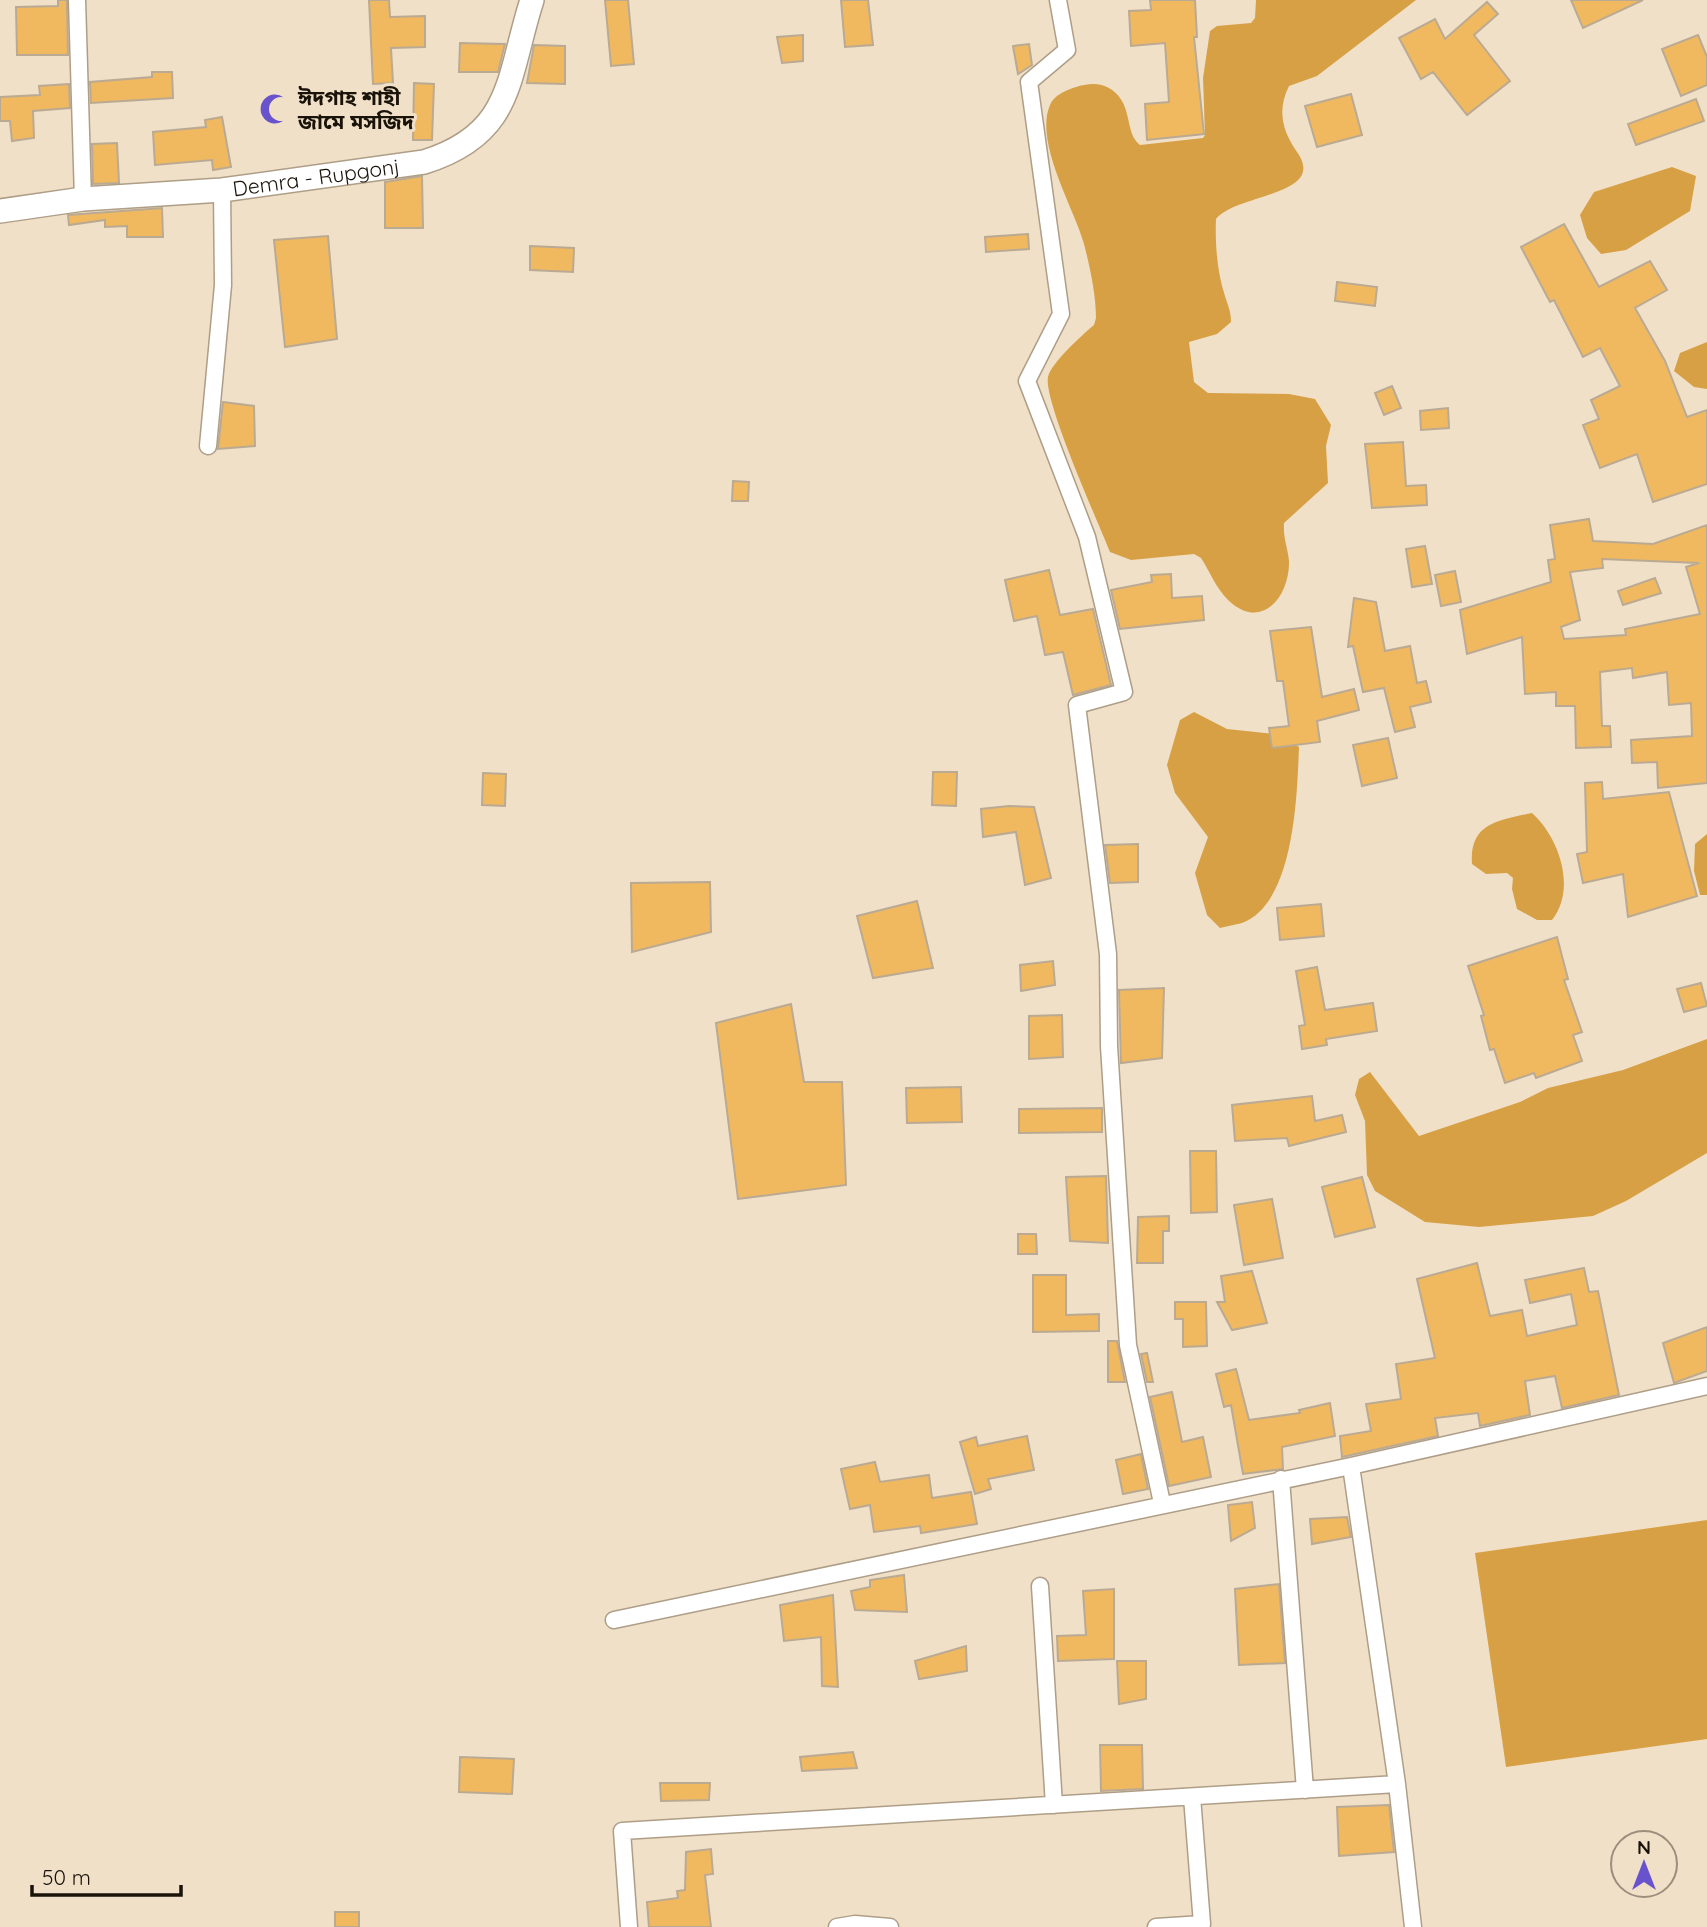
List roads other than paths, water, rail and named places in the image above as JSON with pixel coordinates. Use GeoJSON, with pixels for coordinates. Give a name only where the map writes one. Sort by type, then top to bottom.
{"type":"FeatureCollection","features":[{"type":"Feature","properties":{"kind":"street"},"geometry":{"type":"LineString","coordinates":[[77,0],[83,199]]}},
{"type":"Feature","properties":{"kind":"street","name":"Demra - Rupgonj"},"geometry":{"type":"LineString","coordinates":[[0,211],[83,199],[222,190],[424,162],[478,136],[496,115],[512,76],[532,0]]}},
{"type":"Feature","properties":{"kind":"street"},"geometry":{"type":"LineString","coordinates":[[1058,0],[1068,50],[1028,82],[1061,314],[1027,381],[1087,537],[1124,692],[1077,705],[1108,954],[1109,1046],[1128,1345],[1163,1503]]}},
{"type":"Feature","properties":{"kind":"street"},"geometry":{"type":"LineString","coordinates":[[208,446],[223,285],[222,190]]}},
{"type":"Feature","properties":{"kind":"street"},"geometry":{"type":"LineString","coordinates":[[614,1620],[1163,1503],[1351,1466],[1707,1386]]}},
{"type":"Feature","properties":{"kind":"street"},"geometry":{"type":"LineString","coordinates":[[1351,1466],[1397,1784],[1413,1927]]}},
{"type":"Feature","properties":{"kind":"street"},"geometry":{"type":"LineString","coordinates":[[1281,1479],[1306,1790]]}},
{"type":"Feature","properties":{"kind":"street"},"geometry":{"type":"LineString","coordinates":[[1040,1587],[1055,1805]]}},
{"type":"Feature","properties":{"kind":"street"},"geometry":{"type":"LineString","coordinates":[[629,1927],[622,1831],[1397,1784]]}},
{"type":"Feature","properties":{"kind":"street"},"geometry":{"type":"LineString","coordinates":[[1156,1927],[1202,1924],[1192,1797]]}},
{"type":"Feature","properties":{"kind":"street"},"geometry":{"type":"LineString","coordinates":[[837,1927],[855,1924],[890,1927]]}},
{"type":"Feature","properties":{"kind":"place","name":"ঈদগাহ শাহী জামে মসজিদ"},"geometry":{"type":"Point","coordinates":[275,109]}}]}
